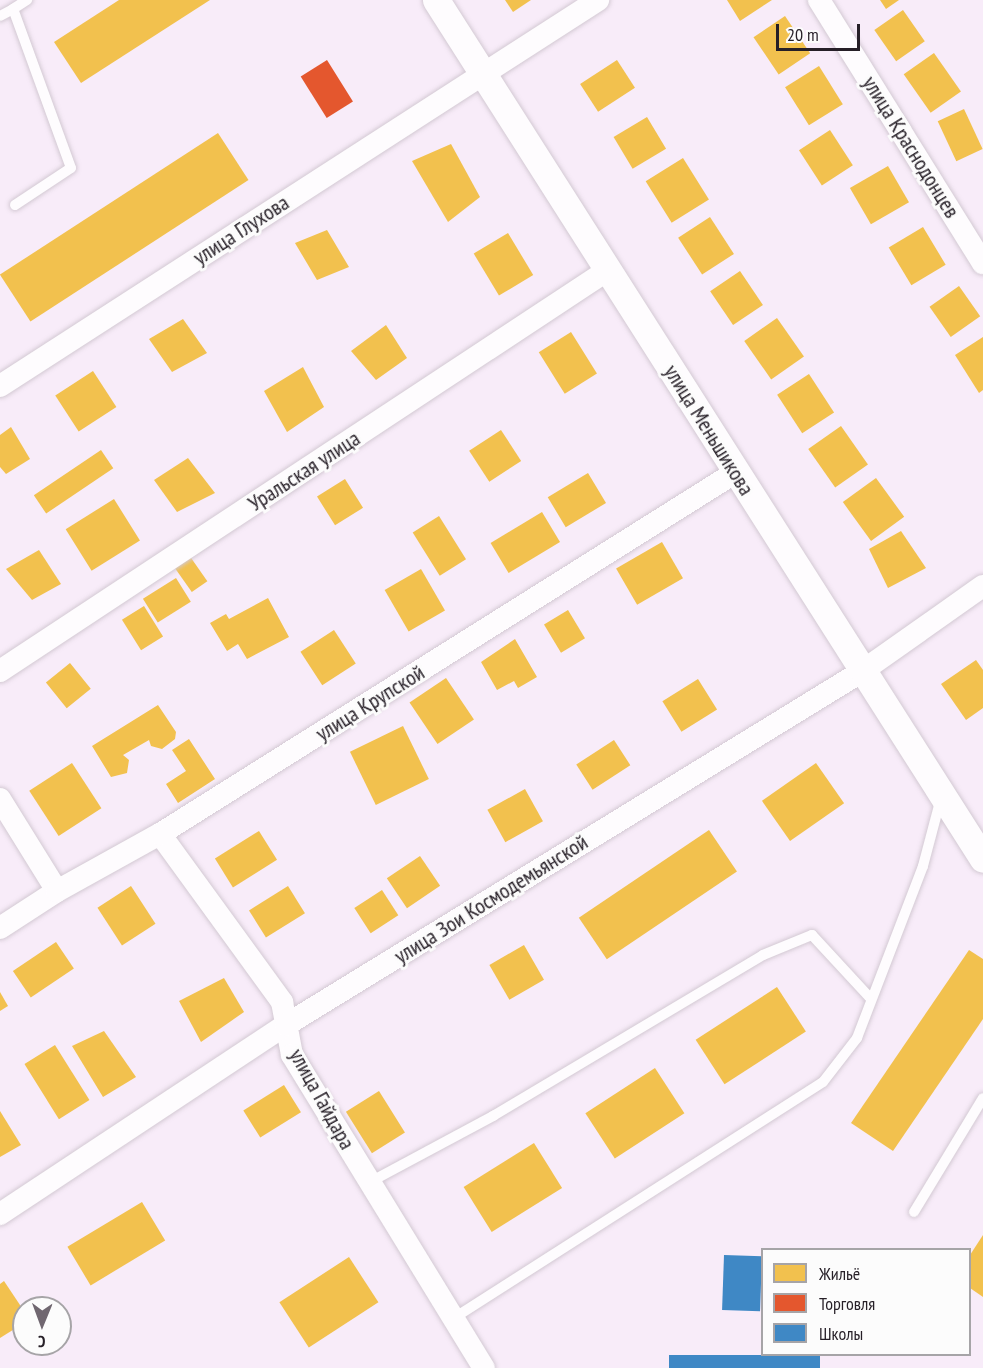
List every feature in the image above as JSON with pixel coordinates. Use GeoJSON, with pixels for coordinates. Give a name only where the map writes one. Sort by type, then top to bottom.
{"type":"FeatureCollection","features":[{"type":"Feature","properties":{"kind":"street","name":"улица Меньшикова"},"geometry":{"type":"LineString","coordinates":[[436,0],[861,672],[983,859]]}},
{"type":"Feature","properties":{"kind":"street","name":"улица Глухова"},"geometry":{"type":"LineString","coordinates":[[0,386],[598,0]]}},
{"type":"Feature","properties":{"kind":"street","name":"улица Краснодонцев"},"geometry":{"type":"LineString","coordinates":[[819,0],[983,263]]}},
{"type":"Feature","properties":{"kind":"street","name":"Уральская улица"},"geometry":{"type":"LineString","coordinates":[[0,671],[608,270]]}},
{"type":"Feature","properties":{"kind":"street","name":"улица Крупской"},"geometry":{"type":"LineString","coordinates":[[0,928],[57,891],[160,834],[736,472]]}},
{"type":"Feature","properties":{"kind":"street","name":"улица Зои Космодемьянской"},"geometry":{"type":"LineString","coordinates":[[0,1214],[286,1024],[861,672],[983,586]]}},
{"type":"Feature","properties":{"kind":"street"},"geometry":{"type":"LineString","coordinates":[[0,799],[57,891]]}},
{"type":"Feature","properties":{"kind":"street","name":"улица Гайдара"},"geometry":{"type":"LineString","coordinates":[[160,834],[282,1002],[292,1055],[484,1368]]}},
{"type":"Feature","properties":{"kind":"lane"},"geometry":{"type":"LineString","coordinates":[[0,16],[27,0]]}},
{"type":"Feature","properties":{"kind":"lane"},"geometry":{"type":"LineString","coordinates":[[13,9],[71,168],[15,205]]}},
{"type":"Feature","properties":{"kind":"lane"},"geometry":{"type":"LineString","coordinates":[[454,1318],[823,1082],[857,1038],[923,866],[942,795]]}},
{"type":"Feature","properties":{"kind":"lane"},"geometry":{"type":"LineString","coordinates":[[370,1182],[493,1116],[763,955],[812,935],[871,999]]}},
{"type":"Feature","properties":{"kind":"lane"},"geometry":{"type":"LineString","coordinates":[[914,1212],[983,1098]]}},
{"type":"Feature","properties":{"kind":"building: Жильё"},"geometry":{"type":"Polygon","coordinates":[[[119,0],[210,0],[81,83],[54,42],[119,0]]]}},
{"type":"Feature","properties":{"kind":"building: Жильё"},"geometry":{"type":"Polygon","coordinates":[[[505,0],[531,0],[513,12],[505,0]]]}},
{"type":"Feature","properties":{"kind":"building: Жильё"},"geometry":{"type":"Polygon","coordinates":[[[727,0],[772,0],[740,21],[727,0]]]}},
{"type":"Feature","properties":{"kind":"building: Жильё"},"geometry":{"type":"Polygon","coordinates":[[[880,0],[899,0],[886,9],[880,0]]]}},
{"type":"Feature","properties":{"kind":"building: Жильё"},"geometry":{"type":"Polygon","coordinates":[[[903,10],[925,41],[896,61],[874,30],[903,10]]]}},
{"type":"Feature","properties":{"kind":"building: Жильё"},"geometry":{"type":"Polygon","coordinates":[[[785,16],[810,53],[779,75],[753,37],[785,16]]]}},
{"type":"Feature","properties":{"kind":"building: Жильё"},"geometry":{"type":"Polygon","coordinates":[[[934,53],[961,92],[931,113],[904,74],[934,53]]]}},
{"type":"Feature","properties":{"kind":"building: Жильё"},"geometry":{"type":"Polygon","coordinates":[[[617,60],[635,88],[598,112],[580,84],[617,60]]]}},
{"type":"Feature","properties":{"kind":"building: Жильё"},"geometry":{"type":"Polygon","coordinates":[[[819,66],[843,104],[809,125],[785,87],[819,66]]]}},
{"type":"Feature","properties":{"kind":"building: Жильё"},"geometry":{"type":"Polygon","coordinates":[[[964,109],[983,149],[956,161],[938,121],[964,109]]]}},
{"type":"Feature","properties":{"kind":"building: Жильё"},"geometry":{"type":"Polygon","coordinates":[[[647,117],[666,149],[633,169],[614,137],[647,117]]]}},
{"type":"Feature","properties":{"kind":"building: Жильё"},"geometry":{"type":"Polygon","coordinates":[[[830,130],[853,165],[822,185],[799,150],[830,130]]]}},
{"type":"Feature","properties":{"kind":"building: Жильё"},"geometry":{"type":"Polygon","coordinates":[[[218,133],[248,180],[30,322],[0,275],[218,133]]]}},
{"type":"Feature","properties":{"kind":"building: Жильё"},"geometry":{"type":"Polygon","coordinates":[[[451,144],[480,197],[448,222],[412,161],[451,144]]]}},
{"type":"Feature","properties":{"kind":"building: Жильё"},"geometry":{"type":"Polygon","coordinates":[[[683,158],[709,200],[672,223],[646,181],[683,158]]]}},
{"type":"Feature","properties":{"kind":"building: Жильё"},"geometry":{"type":"Polygon","coordinates":[[[888,166],[909,202],[871,224],[850,188],[888,166]]]}},
{"type":"Feature","properties":{"kind":"building: Жильё"},"geometry":{"type":"Polygon","coordinates":[[[710,217],[734,254],[702,275],[678,238],[710,217]]]}},
{"type":"Feature","properties":{"kind":"building: Жильё"},"geometry":{"type":"Polygon","coordinates":[[[923,227],[946,265],[911,285],[889,248],[923,227]]]}},
{"type":"Feature","properties":{"kind":"building: Жильё"},"geometry":{"type":"Polygon","coordinates":[[[327,230],[349,267],[317,280],[295,243],[327,230]]]}},
{"type":"Feature","properties":{"kind":"building: Жильё"},"geometry":{"type":"Polygon","coordinates":[[[508,233],[533,275],[499,296],[474,254],[508,233]]]}},
{"type":"Feature","properties":{"kind":"building: Жильё"},"geometry":{"type":"Polygon","coordinates":[[[740,271],[763,305],[733,325],[710,291],[740,271]]]}},
{"type":"Feature","properties":{"kind":"building: Жильё"},"geometry":{"type":"Polygon","coordinates":[[[959,286],[980,316],[951,337],[930,307],[959,286]]]}},
{"type":"Feature","properties":{"kind":"building: Жильё"},"geometry":{"type":"Polygon","coordinates":[[[777,318],[804,357],[771,379],[744,341],[777,318]]]}},
{"type":"Feature","properties":{"kind":"building: Жильё"},"geometry":{"type":"Polygon","coordinates":[[[183,319],[207,353],[172,372],[149,339],[183,319]]]}},
{"type":"Feature","properties":{"kind":"building: Жильё"},"geometry":{"type":"Polygon","coordinates":[[[386,325],[407,358],[376,380],[351,351],[386,325]]]}},
{"type":"Feature","properties":{"kind":"building: Жильё"},"geometry":{"type":"Polygon","coordinates":[[[571,332],[597,374],[565,394],[539,352],[571,332]]]}},
{"type":"Feature","properties":{"kind":"building: Жильё"},"geometry":{"type":"Polygon","coordinates":[[[983,337],[983,390],[979,393],[955,355],[983,337]]]}},
{"type":"Feature","properties":{"kind":"building: Жильё"},"geometry":{"type":"Polygon","coordinates":[[[303,367],[324,407],[287,432],[264,391],[303,367]]]}},
{"type":"Feature","properties":{"kind":"building: Жильё"},"geometry":{"type":"Polygon","coordinates":[[[93,371],[116,407],[79,432],[55,396],[93,371]]]}},
{"type":"Feature","properties":{"kind":"building: Жильё"},"geometry":{"type":"Polygon","coordinates":[[[809,374],[834,413],[802,433],[777,395],[809,374]]]}},
{"type":"Feature","properties":{"kind":"building: Жильё"},"geometry":{"type":"Polygon","coordinates":[[[841,426],[868,465],[835,487],[808,449],[841,426]]]}},
{"type":"Feature","properties":{"kind":"building: Жильё"},"geometry":{"type":"Polygon","coordinates":[[[11,427],[30,459],[6,474],[0,467],[0,435],[11,427]]]}},
{"type":"Feature","properties":{"kind":"building: Жильё"},"geometry":{"type":"Polygon","coordinates":[[[501,430],[521,461],[489,482],[469,451],[501,430]]]}},
{"type":"Feature","properties":{"kind":"building: Жильё"},"geometry":{"type":"Polygon","coordinates":[[[101,450],[113,468],[46,514],[34,495],[101,450]]]}},
{"type":"Feature","properties":{"kind":"building: Жильё"},"geometry":{"type":"Polygon","coordinates":[[[188,458],[215,493],[177,512],[154,480],[188,458]]]}},
{"type":"Feature","properties":{"kind":"building: Жильё"},"geometry":{"type":"Polygon","coordinates":[[[588,473],[606,503],[566,527],[548,497],[588,473]]]}},
{"type":"Feature","properties":{"kind":"building: Жильё"},"geometry":{"type":"Polygon","coordinates":[[[876,478],[904,517],[871,541],[843,502],[876,478]]]}},
{"type":"Feature","properties":{"kind":"building: Жильё"},"geometry":{"type":"Polygon","coordinates":[[[345,479],[363,508],[335,525],[317,496],[345,479]]]}},
{"type":"Feature","properties":{"kind":"building: Жильё"},"geometry":{"type":"Polygon","coordinates":[[[114,499],[140,541],[92,571],[66,529],[114,499]]]}},
{"type":"Feature","properties":{"kind":"building: Жильё"},"geometry":{"type":"Polygon","coordinates":[[[542,512],[560,542],[509,573],[491,543],[542,512]]]}},
{"type":"Feature","properties":{"kind":"building: Жильё"},"geometry":{"type":"Polygon","coordinates":[[[439,516],[466,559],[440,576],[413,532],[439,516]]]}},
{"type":"Feature","properties":{"kind":"building: Жильё"},"geometry":{"type":"Polygon","coordinates":[[[901,531],[926,568],[888,588],[869,549],[901,531]]]}},
{"type":"Feature","properties":{"kind":"building: Жильё"},"geometry":{"type":"Polygon","coordinates":[[[662,542],[683,578],[637,605],[616,568],[662,542]]]}},
{"type":"Feature","properties":{"kind":"building: Жильё"},"geometry":{"type":"Polygon","coordinates":[[[39,550],[61,584],[32,600],[6,569],[39,550]]]}},
{"type":"Feature","properties":{"kind":"building: Жильё"},"geometry":{"type":"Polygon","coordinates":[[[189,555],[207,581],[192,592],[173,566],[189,555]]]}},
{"type":"Feature","properties":{"kind":"building: Жильё"},"geometry":{"type":"Polygon","coordinates":[[[421,569],[445,611],[409,632],[385,590],[421,569]]]}},
{"type":"Feature","properties":{"kind":"building: Жильё"},"geometry":{"type":"Polygon","coordinates":[[[176,578],[191,602],[158,622],[143,599],[176,578]]]}},
{"type":"Feature","properties":{"kind":"building: Жильё"},"geometry":{"type":"Polygon","coordinates":[[[268,598],[289,637],[247,659],[238,644],[227,651],[210,623],[226,614],[229,619],[268,598]]]}},
{"type":"Feature","properties":{"kind":"building: Жильё"},"geometry":{"type":"Polygon","coordinates":[[[144,606],[163,637],[141,650],[122,620],[144,606]]]}},
{"type":"Feature","properties":{"kind":"building: Жильё"},"geometry":{"type":"Polygon","coordinates":[[[568,610],[585,638],[561,653],[544,624],[568,610]]]}},
{"type":"Feature","properties":{"kind":"building: Жильё"},"geometry":{"type":"Polygon","coordinates":[[[334,630],[356,664],[322,685],[300,652],[334,630]]]}},
{"type":"Feature","properties":{"kind":"building: Жильё"},"geometry":{"type":"Polygon","coordinates":[[[515,639],[537,677],[518,688],[514,681],[497,690],[481,662],[515,639]]]}},
{"type":"Feature","properties":{"kind":"building: Жильё"},"geometry":{"type":"Polygon","coordinates":[[[976,660],[983,670],[983,708],[966,720],[941,684],[976,660]]]}},
{"type":"Feature","properties":{"kind":"building: Жильё"},"geometry":{"type":"Polygon","coordinates":[[[70,663],[91,689],[67,708],[46,683],[70,663]]]}},
{"type":"Feature","properties":{"kind":"building: Жильё"},"geometry":{"type":"Polygon","coordinates":[[[446,678],[474,719],[437,744],[410,703],[446,678]]]}},
{"type":"Feature","properties":{"kind":"building: Жильё"},"geometry":{"type":"Polygon","coordinates":[[[698,679],[717,710],[681,732],[662,701],[698,679]]]}},
{"type":"Feature","properties":{"kind":"building: Жильё"},"geometry":{"type":"Polygon","coordinates":[[[158,705],[176,732],[175,739],[162,749],[151,746],[149,740],[123,755],[129,760],[127,773],[111,777],[92,746],[158,705]]]}},
{"type":"Feature","properties":{"kind":"building: Жильё"},"geometry":{"type":"Polygon","coordinates":[[[403,726],[429,779],[376,805],[350,752],[403,726]]]}},
{"type":"Feature","properties":{"kind":"building: Жильё"},"geometry":{"type":"Polygon","coordinates":[[[189,739],[215,779],[178,803],[166,784],[186,771],[172,750],[189,739]]]}},
{"type":"Feature","properties":{"kind":"building: Жильё"},"geometry":{"type":"Polygon","coordinates":[[[614,740],[630,765],[593,790],[576,765],[614,740]]]}},
{"type":"Feature","properties":{"kind":"building: Жильё"},"geometry":{"type":"Polygon","coordinates":[[[72,763],[101,808],[59,836],[29,791],[72,763]]]}},
{"type":"Feature","properties":{"kind":"building: Жильё"},"geometry":{"type":"Polygon","coordinates":[[[816,763],[844,803],[790,841],[762,801],[816,763]]]}},
{"type":"Feature","properties":{"kind":"building: Жильё"},"geometry":{"type":"Polygon","coordinates":[[[525,789],[543,821],[505,842],[487,810],[525,789]]]}},
{"type":"Feature","properties":{"kind":"building: Жильё"},"geometry":{"type":"Polygon","coordinates":[[[709,830],[737,871],[607,959],[579,918],[709,830]]]}},
{"type":"Feature","properties":{"kind":"building: Жильё"},"geometry":{"type":"Polygon","coordinates":[[[259,831],[277,860],[233,887],[215,859],[259,831]]]}},
{"type":"Feature","properties":{"kind":"building: Жильё"},"geometry":{"type":"Polygon","coordinates":[[[420,856],[440,886],[407,908],[387,878],[420,856]]]}},
{"type":"Feature","properties":{"kind":"building: Жильё"},"geometry":{"type":"Polygon","coordinates":[[[131,886],[156,924],[122,946],[97,908],[131,886]]]}},
{"type":"Feature","properties":{"kind":"building: Жильё"},"geometry":{"type":"Polygon","coordinates":[[[288,886],[305,913],[266,938],[249,910],[288,886]]]}},
{"type":"Feature","properties":{"kind":"building: Жильё"},"geometry":{"type":"Polygon","coordinates":[[[382,890],[398,915],[371,933],[354,908],[382,890]]]}},
{"type":"Feature","properties":{"kind":"building: Жильё"},"geometry":{"type":"Polygon","coordinates":[[[56,942],[74,969],[31,998],[13,971],[56,942]]]}},
{"type":"Feature","properties":{"kind":"building: Жильё"},"geometry":{"type":"Polygon","coordinates":[[[524,945],[544,980],[509,1000],[489,965],[524,945]]]}},
{"type":"Feature","properties":{"kind":"building: Жильё"},"geometry":{"type":"Polygon","coordinates":[[[969,950],[983,959],[983,1019],[893,1151],[851,1123],[969,950]]]}},
{"type":"Feature","properties":{"kind":"building: Жильё"},"geometry":{"type":"Polygon","coordinates":[[[224,978],[244,1012],[201,1042],[179,1001],[224,978]]]}},
{"type":"Feature","properties":{"kind":"building: Жильё"},"geometry":{"type":"Polygon","coordinates":[[[777,987],[806,1031],[725,1084],[696,1040],[777,987]]]}},
{"type":"Feature","properties":{"kind":"building: Жильё"},"geometry":{"type":"Polygon","coordinates":[[[0,992],[8,1006],[0,1011],[0,992]]]}},
{"type":"Feature","properties":{"kind":"building: Жильё"},"geometry":{"type":"Polygon","coordinates":[[[104,1031],[136,1077],[103,1097],[72,1046],[104,1031]]]}},
{"type":"Feature","properties":{"kind":"building: Жильё"},"geometry":{"type":"Polygon","coordinates":[[[55,1045],[89,1100],[59,1119],[24,1064],[55,1045]]]}},
{"type":"Feature","properties":{"kind":"building: Жильё"},"geometry":{"type":"Polygon","coordinates":[[[655,1068],[684,1113],[615,1158],[585,1113],[655,1068]]]}},
{"type":"Feature","properties":{"kind":"building: Жильё"},"geometry":{"type":"Polygon","coordinates":[[[284,1085],[301,1112],[260,1138],[243,1110],[284,1085]]]}},
{"type":"Feature","properties":{"kind":"building: Жильё"},"geometry":{"type":"Polygon","coordinates":[[[379,1091],[405,1133],[372,1153],[346,1112],[379,1091]]]}},
{"type":"Feature","properties":{"kind":"building: Жильё"},"geometry":{"type":"Polygon","coordinates":[[[0,1111],[21,1145],[0,1157],[0,1111]]]}},
{"type":"Feature","properties":{"kind":"building: Жильё"},"geometry":{"type":"Polygon","coordinates":[[[534,1143],[562,1188],[492,1232],[464,1187],[534,1143]]]}},
{"type":"Feature","properties":{"kind":"building: Жильё"},"geometry":{"type":"Polygon","coordinates":[[[142,1202],[165,1241],[91,1285],[67,1247],[142,1202]]]}},
{"type":"Feature","properties":{"kind":"building: Жильё"},"geometry":{"type":"Polygon","coordinates":[[[983,1235],[983,1297],[971,1289],[971,1253],[983,1235]]]}},
{"type":"Feature","properties":{"kind":"building: Жильё"},"geometry":{"type":"Polygon","coordinates":[[[349,1257],[378,1302],[309,1347],[279,1302],[349,1257]]]}},
{"type":"Feature","properties":{"kind":"building: Жильё"},"geometry":{"type":"Polygon","coordinates":[[[4,1281],[14,1296],[12,1296],[12,1330],[0,1338],[0,1284],[4,1281]]]}},
{"type":"Feature","properties":{"kind":"building: Торговля"},"geometry":{"type":"Polygon","coordinates":[[[327,60],[353,102],[327,118],[301,76],[327,60]]]}},
{"type":"Feature","properties":{"kind":"building: Школы"},"geometry":{"type":"Polygon","coordinates":[[[724,1255],[761,1256],[760,1311],[722,1310],[724,1255]]]}},
{"type":"Feature","properties":{"kind":"building: Школы"},"geometry":{"type":"Polygon","coordinates":[[[669,1355],[820,1356],[820,1368],[669,1368],[669,1355]]]}}]}
